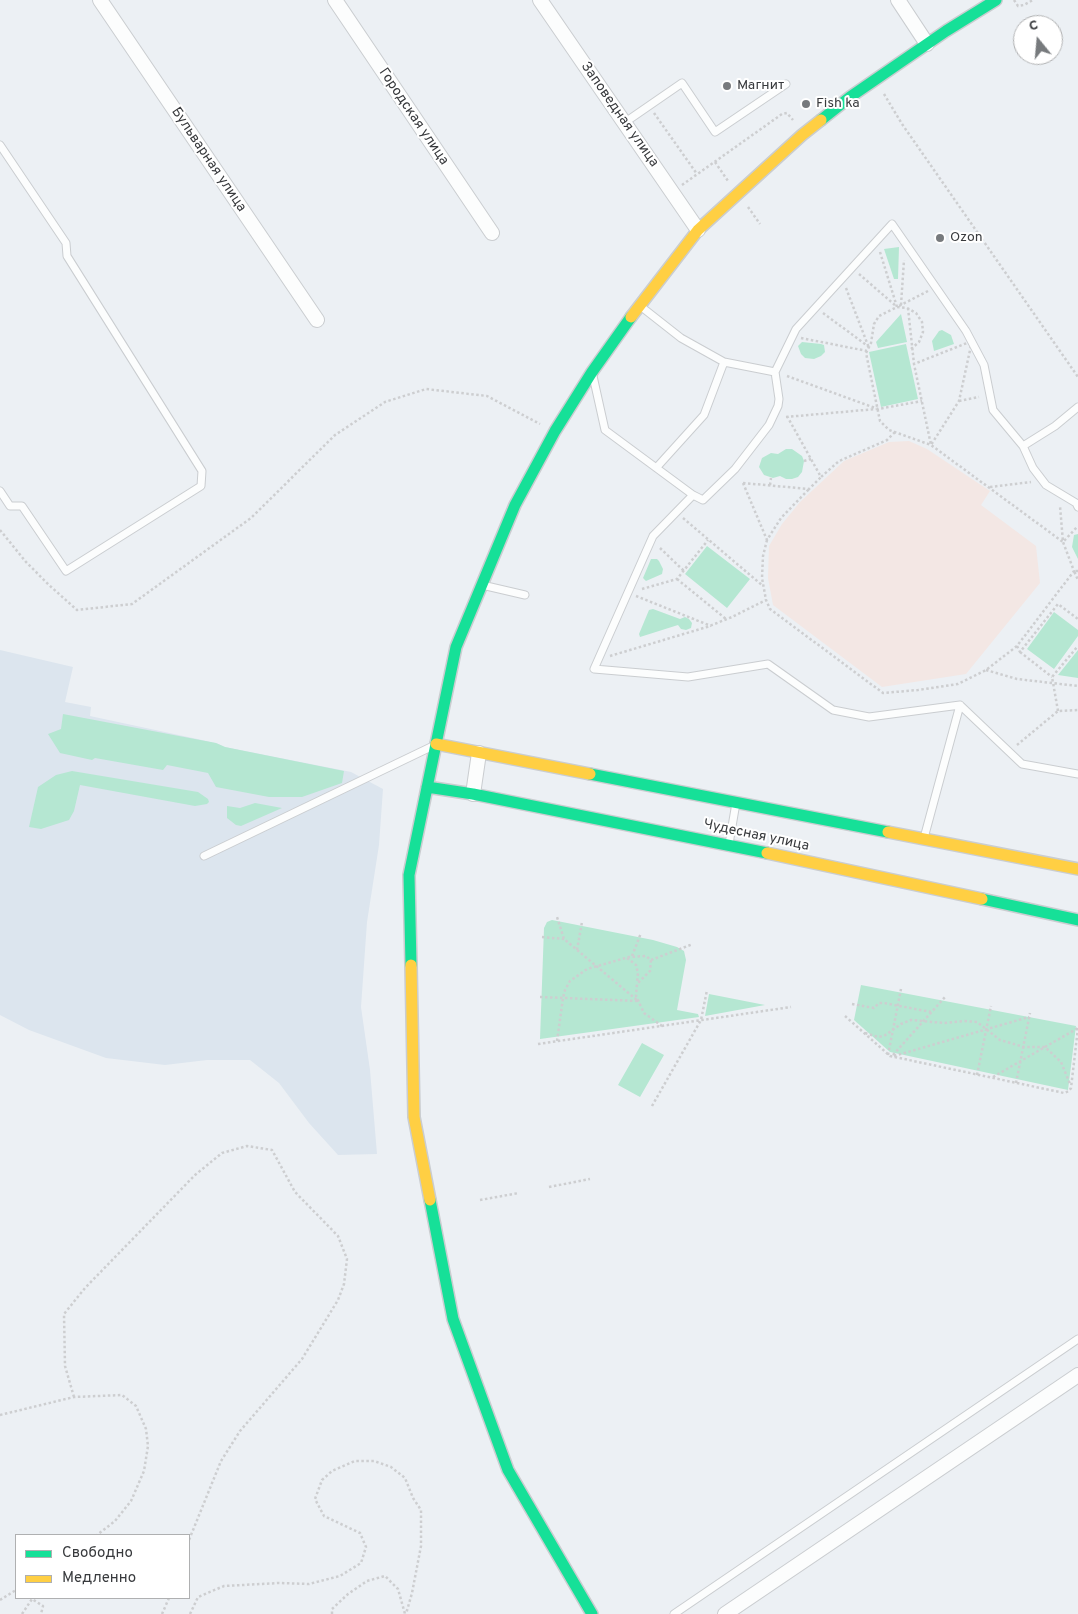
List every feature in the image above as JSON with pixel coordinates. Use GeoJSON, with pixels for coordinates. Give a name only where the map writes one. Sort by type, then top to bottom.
{"type":"FeatureCollection","features":[{"type":"Feature","properties":{"kind":"street","name":"Бульварная улица"},"geometry":{"type":"LineString","coordinates":[[100,0],[316,320]]}},
{"type":"Feature","properties":{"kind":"street","name":"Городская улица"},"geometry":{"type":"LineString","coordinates":[[335,0],[492,233]]}},
{"type":"Feature","properties":{"kind":"street","name":"Заповедная улица"},"geometry":{"type":"LineString","coordinates":[[540,0],[698,230]]}},
{"type":"Feature","properties":{"kind":"street"},"geometry":{"type":"LineString","coordinates":[[898,0],[927,44]]}},
{"type":"Feature","properties":{"kind":"street"},"geometry":{"type":"LineString","coordinates":[[592,1614],[508,1470],[453,1319],[414,1117],[409,875],[456,647],[515,505],[555,431],[592,372],[639,306],[698,230],[802,135],[850,97],[927,44],[996,0]]}},
{"type":"Feature","properties":{"kind":"street","name":"Чудесная улица"},"geometry":{"type":"LineString","coordinates":[[436,744],[1078,869]]}},
{"type":"Feature","properties":{"kind":"street"},"geometry":{"type":"LineString","coordinates":[[472,794],[479,753]]}},
{"type":"Feature","properties":{"kind":"street","name":"Чудесная улица"},"geometry":{"type":"LineString","coordinates":[[427,787],[472,794],[729,845],[1078,920]]}},
{"type":"Feature","properties":{"kind":"street"},"geometry":{"type":"LineString","coordinates":[[725,1614],[1078,1374]]}},
{"type":"Feature","properties":{"kind":"lane"},"geometry":{"type":"LineString","coordinates":[[624,123],[682,83],[715,132],[786,84]]}},
{"type":"Feature","properties":{"kind":"lane"},"geometry":{"type":"LineString","coordinates":[[0,145],[66,242],[67,256],[202,471],[201,486],[66,571],[22,506],[10,506],[0,491]]}},
{"type":"Feature","properties":{"kind":"lane"},"geometry":{"type":"LineString","coordinates":[[592,372],[605,430],[693,495],[703,500],[735,469],[769,425],[779,399],[775,372],[796,329],[892,224],[972,341],[984,365],[993,410],[1022,446],[1033,468],[1046,485],[1078,506]]}},
{"type":"Feature","properties":{"kind":"lane"},"geometry":{"type":"LineString","coordinates":[[639,306],[681,338],[724,362],[775,372]]}},
{"type":"Feature","properties":{"kind":"lane"},"geometry":{"type":"LineString","coordinates":[[657,467],[704,415],[724,362]]}},
{"type":"Feature","properties":{"kind":"lane"},"geometry":{"type":"LineString","coordinates":[[1022,446],[1054,426],[1078,406]]}},
{"type":"Feature","properties":{"kind":"lane"},"geometry":{"type":"LineString","coordinates":[[693,495],[653,536],[594,669],[688,677],[768,664],[833,710],[869,717],[960,705]]}},
{"type":"Feature","properties":{"kind":"lane"},"geometry":{"type":"LineString","coordinates":[[482,585],[525,596]]}},
{"type":"Feature","properties":{"kind":"lane"},"geometry":{"type":"LineString","coordinates":[[960,705],[1022,764],[1078,774]]}},
{"type":"Feature","properties":{"kind":"lane"},"geometry":{"type":"LineString","coordinates":[[924,839],[960,705]]}},
{"type":"Feature","properties":{"kind":"lane"},"geometry":{"type":"LineString","coordinates":[[204,856],[436,744]]}},
{"type":"Feature","properties":{"kind":"lane"},"geometry":{"type":"LineString","coordinates":[[729,845],[736,803]]}},
{"type":"Feature","properties":{"kind":"lane"},"geometry":{"type":"LineString","coordinates":[[674,1614],[1078,1339]]}},
{"type":"Feature","properties":{"kind":"path"},"geometry":{"type":"LineString","coordinates":[[1014,0],[1018,6],[1034,0]]}},
{"type":"Feature","properties":{"kind":"path"},"geometry":{"type":"LineString","coordinates":[[876,80],[902,124],[1078,377]]}},
{"type":"Feature","properties":{"kind":"path"},"geometry":{"type":"LineString","coordinates":[[649,106],[697,174]]}},
{"type":"Feature","properties":{"kind":"path"},"geometry":{"type":"LineString","coordinates":[[672,192],[782,114],[787,113],[794,122],[797,122]]}},
{"type":"Feature","properties":{"kind":"path"},"geometry":{"type":"LineString","coordinates":[[876,241],[897,307]]}},
{"type":"Feature","properties":{"kind":"path"},"geometry":{"type":"LineString","coordinates":[[901,305],[905,244]]}},
{"type":"Feature","properties":{"kind":"path"},"geometry":{"type":"LineString","coordinates":[[852,268],[897,307],[908,308],[922,322],[923,332],[919,342],[912,349]]}},
{"type":"Feature","properties":{"kind":"path"},"geometry":{"type":"LineString","coordinates":[[842,278],[868,349]]}},
{"type":"Feature","properties":{"kind":"path"},"geometry":{"type":"LineString","coordinates":[[936,287],[879,316],[874,324],[871,343],[866,353],[880,421],[890,430],[931,445],[1063,542]]}},
{"type":"Feature","properties":{"kind":"path"},"geometry":{"type":"LineString","coordinates":[[816,307],[868,349]]}},
{"type":"Feature","properties":{"kind":"path"},"geometry":{"type":"LineString","coordinates":[[908,308],[914,364],[931,445]]}},
{"type":"Feature","properties":{"kind":"path"},"geometry":{"type":"LineString","coordinates":[[793,336],[868,349]]}},
{"type":"Feature","properties":{"kind":"path"},"geometry":{"type":"LineString","coordinates":[[914,364],[972,341]]}},
{"type":"Feature","properties":{"kind":"path"},"geometry":{"type":"LineString","coordinates":[[931,445],[959,401],[972,341]]}},
{"type":"Feature","properties":{"kind":"path"},"geometry":{"type":"LineString","coordinates":[[775,372],[878,409]]}},
{"type":"Feature","properties":{"kind":"path"},"geometry":{"type":"LineString","coordinates":[[0,530],[26,562],[77,610],[132,604],[251,518],[334,435],[385,402],[426,389],[487,396],[555,431]]}},
{"type":"Feature","properties":{"kind":"path"},"geometry":{"type":"LineString","coordinates":[[959,401],[990,395]]}},
{"type":"Feature","properties":{"kind":"path"},"geometry":{"type":"LineString","coordinates":[[772,418],[878,409],[922,401]]}},
{"type":"Feature","properties":{"kind":"path"},"geometry":{"type":"LineString","coordinates":[[787,416],[821,477]]}},
{"type":"Feature","properties":{"kind":"path"},"geometry":{"type":"LineString","coordinates":[[895,432],[887,440],[839,461],[781,518],[767,540],[763,556],[762,578],[766,600],[770,609],[883,693],[918,690],[958,684],[986,670],[1017,646],[1076,571]]}},
{"type":"Feature","properties":{"kind":"path"},"geometry":{"type":"LineString","coordinates":[[804,461],[811,459]]}},
{"type":"Feature","properties":{"kind":"path"},"geometry":{"type":"LineString","coordinates":[[770,485],[771,478]]}},
{"type":"Feature","properties":{"kind":"path"},"geometry":{"type":"LineString","coordinates":[[988,487],[1043,480]]}},
{"type":"Feature","properties":{"kind":"path"},"geometry":{"type":"LineString","coordinates":[[767,540],[743,482],[809,489]]}},
{"type":"Feature","properties":{"kind":"path"},"geometry":{"type":"LineString","coordinates":[[1059,493],[1063,542],[1078,580]]}},
{"type":"Feature","properties":{"kind":"path"},"geometry":{"type":"LineString","coordinates":[[676,512],[764,586]]}},
{"type":"Feature","properties":{"kind":"path"},"geometry":{"type":"LineString","coordinates":[[1063,542],[1078,526]]}},
{"type":"Feature","properties":{"kind":"path"},"geometry":{"type":"LineString","coordinates":[[628,593],[677,579],[708,540]]}},
{"type":"Feature","properties":{"kind":"path"},"geometry":{"type":"LineString","coordinates":[[651,541],[684,571]]}},
{"type":"Feature","properties":{"kind":"path"},"geometry":{"type":"LineString","coordinates":[[677,579],[727,620]]}},
{"type":"Feature","properties":{"kind":"path"},"geometry":{"type":"LineString","coordinates":[[628,593],[711,626]]}},
{"type":"Feature","properties":{"kind":"path"},"geometry":{"type":"LineString","coordinates":[[599,660],[711,626],[766,600]]}},
{"type":"Feature","properties":{"kind":"path"},"geometry":{"type":"LineString","coordinates":[[1020,652],[1058,604],[1078,619]]}},
{"type":"Feature","properties":{"kind":"path"},"geometry":{"type":"LineString","coordinates":[[1017,646],[1020,652],[1052,677]]}},
{"type":"Feature","properties":{"kind":"path"},"geometry":{"type":"LineString","coordinates":[[1058,711],[1052,677],[1078,646]]}},
{"type":"Feature","properties":{"kind":"path"},"geometry":{"type":"LineString","coordinates":[[986,670],[1017,680],[1078,686]]}},
{"type":"Feature","properties":{"kind":"path"},"geometry":{"type":"LineString","coordinates":[[1009,752],[1058,711],[1078,710]]}},
{"type":"Feature","properties":{"kind":"path"},"geometry":{"type":"LineString","coordinates":[[557,917],[564,939],[638,1001]]}},
{"type":"Feature","properties":{"kind":"path"},"geometry":{"type":"LineString","coordinates":[[576,950],[582,922]]}},
{"type":"Feature","properties":{"kind":"path"},"geometry":{"type":"LineString","coordinates":[[632,956],[642,933]]}},
{"type":"Feature","properties":{"kind":"path"},"geometry":{"type":"LineString","coordinates":[[542,937],[564,939]]}},
{"type":"Feature","properties":{"kind":"path"},"geometry":{"type":"LineString","coordinates":[[650,960],[693,944]]}},
{"type":"Feature","properties":{"kind":"path"},"geometry":{"type":"LineString","coordinates":[[557,1041],[565,990],[573,978],[581,972],[632,956],[646,956],[650,960],[650,971],[637,984]]}},
{"type":"Feature","properties":{"kind":"path"},"geometry":{"type":"LineString","coordinates":[[624,958],[628,958],[636,965],[638,973],[635,990],[644,1013],[662,1026]]}},
{"type":"Feature","properties":{"kind":"path"},"geometry":{"type":"LineString","coordinates":[[888,1055],[901,989]]}},
{"type":"Feature","properties":{"kind":"path"},"geometry":{"type":"LineString","coordinates":[[652,1106],[701,1020],[707,990]]}},
{"type":"Feature","properties":{"kind":"path"},"geometry":{"type":"LineString","coordinates":[[540,997],[638,1001]]}},
{"type":"Feature","properties":{"kind":"path"},"geometry":{"type":"LineString","coordinates":[[892,1056],[944,997]]}},
{"type":"Feature","properties":{"kind":"path"},"geometry":{"type":"LineString","coordinates":[[852,1004],[874,1008],[881,1002],[931,1012]]}},
{"type":"Feature","properties":{"kind":"path"},"geometry":{"type":"LineString","coordinates":[[977,1075],[991,1006]]}},
{"type":"Feature","properties":{"kind":"path"},"geometry":{"type":"LineString","coordinates":[[538,1044],[791,1007]]}},
{"type":"Feature","properties":{"kind":"path"},"geometry":{"type":"LineString","coordinates":[[892,1056],[1030,1015],[1016,1083]]}},
{"type":"Feature","properties":{"kind":"path"},"geometry":{"type":"LineString","coordinates":[[845,1016],[888,1055],[1066,1093],[1070,1090],[1071,1086],[1078,1028]]}},
{"type":"Feature","properties":{"kind":"path"},"geometry":{"type":"LineString","coordinates":[[863,1033],[882,1036],[907,1021],[944,1023],[971,1021],[979,1023],[1000,1040],[1024,1047],[1045,1047],[1061,1062],[1071,1086]]}},
{"type":"Feature","properties":{"kind":"path"},"geometry":{"type":"LineString","coordinates":[[992,1078],[1078,1028]]}},
{"type":"Feature","properties":{"kind":"path"},"geometry":{"type":"LineString","coordinates":[[74,1397],[65,1366],[64,1314],[85,1288],[195,1175],[222,1154],[247,1146],[272,1150],[296,1192],[338,1236],[347,1258],[344,1284],[338,1300],[302,1359],[240,1431],[221,1461],[190,1538]]}},
{"type":"Feature","properties":{"kind":"path"},"geometry":{"type":"LineString","coordinates":[[549,1187],[590,1179]]}},
{"type":"Feature","properties":{"kind":"path"},"geometry":{"type":"LineString","coordinates":[[480,1200],[519,1193]]}},
{"type":"Feature","properties":{"kind":"path"},"geometry":{"type":"LineString","coordinates":[[0,1415],[74,1397],[122,1395],[136,1406],[146,1429],[148,1446],[144,1471],[131,1502],[115,1521],[98,1534]]}},
{"type":"Feature","properties":{"kind":"path"},"geometry":{"type":"LineString","coordinates":[[190,1614],[198,1598],[224,1586],[279,1583],[309,1584],[340,1576],[361,1563],[366,1547],[360,1533],[324,1516],[315,1499],[322,1480],[332,1471],[355,1461],[374,1460],[391,1466],[405,1478],[413,1498],[421,1510],[421,1546],[412,1594],[405,1614]]}},
{"type":"Feature","properties":{"kind":"path"},"geometry":{"type":"LineString","coordinates":[[332,1614],[332,1609],[348,1594],[367,1581],[384,1576],[398,1589],[405,1614]]}},
{"type":"Feature","properties":{"kind":"path"},"geometry":{"type":"LineString","coordinates":[[0,1600],[15,1591]]}},
{"type":"Feature","properties":{"kind":"path"},"geometry":{"type":"LineString","coordinates":[[162,1614],[168,1599]]}},
{"type":"Feature","properties":{"kind":"path"},"geometry":{"type":"LineString","coordinates":[[22,1614],[32,1600],[43,1606],[41,1614]]}},
{"type":"Feature","properties":{"kind":"shaded area"},"geometry":{"type":"Polygon","coordinates":[[[909,441],[927,449],[990,491],[981,505],[1036,546],[1040,583],[966,674],[882,687],[773,605],[768,578],[769,546],[782,524],[800,502],[844,461],[889,442],[909,441]]]}},
{"type":"Feature","properties":{"kind":"shaded area"},"geometry":{"type":"Polygon","coordinates":[[[0,650],[73,667],[65,702],[91,707],[90,716],[216,743],[225,747],[351,772],[383,789],[379,845],[367,922],[361,1007],[370,1070],[377,1154],[338,1155],[309,1123],[279,1083],[250,1060],[207,1060],[165,1065],[106,1058],[29,1030],[0,1015],[0,650]]]}},
{"type":"Feature","properties":{"kind":"green space"},"geometry":{"type":"Polygon","coordinates":[[[899,247],[898,279],[894,279],[884,249],[899,247]]]}},
{"type":"Feature","properties":{"kind":"green space"},"geometry":{"type":"Polygon","coordinates":[[[901,314],[907,342],[878,348],[876,342],[901,314]]]}},
{"type":"Feature","properties":{"kind":"green space"},"geometry":{"type":"Polygon","coordinates":[[[942,330],[951,335],[954,344],[934,351],[932,341],[939,331],[942,330]]]}},
{"type":"Feature","properties":{"kind":"green space"},"geometry":{"type":"Polygon","coordinates":[[[802,342],[824,345],[825,352],[814,359],[805,358],[798,346],[802,342]]]}},
{"type":"Feature","properties":{"kind":"green space"},"geometry":{"type":"Polygon","coordinates":[[[906,344],[918,399],[881,407],[869,352],[906,344]]]}},
{"type":"Feature","properties":{"kind":"green space"},"geometry":{"type":"Polygon","coordinates":[[[786,449],[792,449],[802,456],[804,461],[802,472],[798,477],[786,479],[780,476],[773,478],[764,475],[759,467],[762,458],[771,453],[778,454],[786,449]]]}},
{"type":"Feature","properties":{"kind":"green space"},"geometry":{"type":"Polygon","coordinates":[[[1078,534],[1078,559],[1072,547],[1074,535],[1078,534]]]}},
{"type":"Feature","properties":{"kind":"green space"},"geometry":{"type":"Polygon","coordinates":[[[707,546],[750,579],[727,608],[685,574],[707,546]]]}},
{"type":"Feature","properties":{"kind":"green space"},"geometry":{"type":"Polygon","coordinates":[[[651,559],[659,561],[663,569],[662,574],[646,581],[643,578],[651,559]]]}},
{"type":"Feature","properties":{"kind":"green space"},"geometry":{"type":"Polygon","coordinates":[[[653,609],[680,619],[685,617],[689,619],[692,623],[691,628],[681,629],[678,625],[640,637],[639,634],[649,610],[653,609]]]}},
{"type":"Feature","properties":{"kind":"green space"},"geometry":{"type":"Polygon","coordinates":[[[1054,612],[1078,630],[1078,636],[1054,669],[1027,649],[1054,612]]]}},
{"type":"Feature","properties":{"kind":"green space"},"geometry":{"type":"Polygon","coordinates":[[[1078,650],[1078,678],[1058,675],[1078,650]]]}},
{"type":"Feature","properties":{"kind":"green space"},"geometry":{"type":"Polygon","coordinates":[[[63,714],[216,743],[225,747],[344,771],[342,783],[302,797],[269,797],[216,787],[208,773],[167,765],[163,770],[95,758],[92,760],[60,753],[48,734],[61,729],[63,714]]]}},
{"type":"Feature","properties":{"kind":"green space"},"geometry":{"type":"Polygon","coordinates":[[[72,771],[198,792],[208,799],[209,802],[195,806],[80,785],[74,811],[69,820],[41,829],[29,827],[38,787],[56,775],[72,771]]]}},
{"type":"Feature","properties":{"kind":"green space"},"geometry":{"type":"Polygon","coordinates":[[[255,803],[282,808],[241,826],[236,825],[227,818],[227,806],[240,808],[255,803]]]}},
{"type":"Feature","properties":{"kind":"green space"},"geometry":{"type":"Polygon","coordinates":[[[552,920],[653,940],[684,951],[686,960],[677,1010],[698,1014],[699,1017],[540,1039],[544,928],[547,922],[552,920]]]}},
{"type":"Feature","properties":{"kind":"green space"},"geometry":{"type":"Polygon","coordinates":[[[861,985],[1076,1026],[1068,1090],[890,1052],[854,1020],[861,985]]]}},
{"type":"Feature","properties":{"kind":"green space"},"geometry":{"type":"Polygon","coordinates":[[[709,994],[765,1005],[705,1016],[709,994]]]}},
{"type":"Feature","properties":{"kind":"green space"},"geometry":{"type":"Polygon","coordinates":[[[642,1043],[664,1055],[640,1097],[618,1085],[642,1043]]]}},
{"type":"Feature","properties":{"kind":"traffic: fast"},"geometry":{"type":"LineString","coordinates":[[821,120],[850,97],[946,31],[996,0]]}},
{"type":"Feature","properties":{"kind":"traffic: fast"},"geometry":{"type":"LineString","coordinates":[[411,965],[409,875],[456,647],[515,505],[555,431],[592,372],[631,317]]}},
{"type":"Feature","properties":{"kind":"traffic: fast"},"geometry":{"type":"LineString","coordinates":[[590,774],[888,832]]}},
{"type":"Feature","properties":{"kind":"traffic: fast"},"geometry":{"type":"LineString","coordinates":[[427,787],[473,794],[767,853]]}},
{"type":"Feature","properties":{"kind":"traffic: fast"},"geometry":{"type":"LineString","coordinates":[[982,899],[1078,920]]}},
{"type":"Feature","properties":{"kind":"traffic: fast"},"geometry":{"type":"LineString","coordinates":[[430,1200],[453,1319],[508,1470],[592,1614]]}},
{"type":"Feature","properties":{"kind":"traffic: slow"},"geometry":{"type":"LineString","coordinates":[[631,317],[698,230],[821,120]]}},
{"type":"Feature","properties":{"kind":"traffic: slow"},"geometry":{"type":"LineString","coordinates":[[436,744],[590,774]]}},
{"type":"Feature","properties":{"kind":"traffic: slow"},"geometry":{"type":"LineString","coordinates":[[888,832],[1078,869]]}},
{"type":"Feature","properties":{"kind":"traffic: slow"},"geometry":{"type":"LineString","coordinates":[[767,853],[982,899]]}},
{"type":"Feature","properties":{"kind":"traffic: slow"},"geometry":{"type":"LineString","coordinates":[[411,965],[414,1117],[430,1200]]}},
{"type":"Feature","properties":{"kind":"place","name":"Магнит"},"geometry":{"type":"Point","coordinates":[727,86]}},
{"type":"Feature","properties":{"kind":"place","name":"Fish ka"},"geometry":{"type":"Point","coordinates":[806,104]}},
{"type":"Feature","properties":{"kind":"place","name":"Ozon"},"geometry":{"type":"Point","coordinates":[940,238]}}]}
